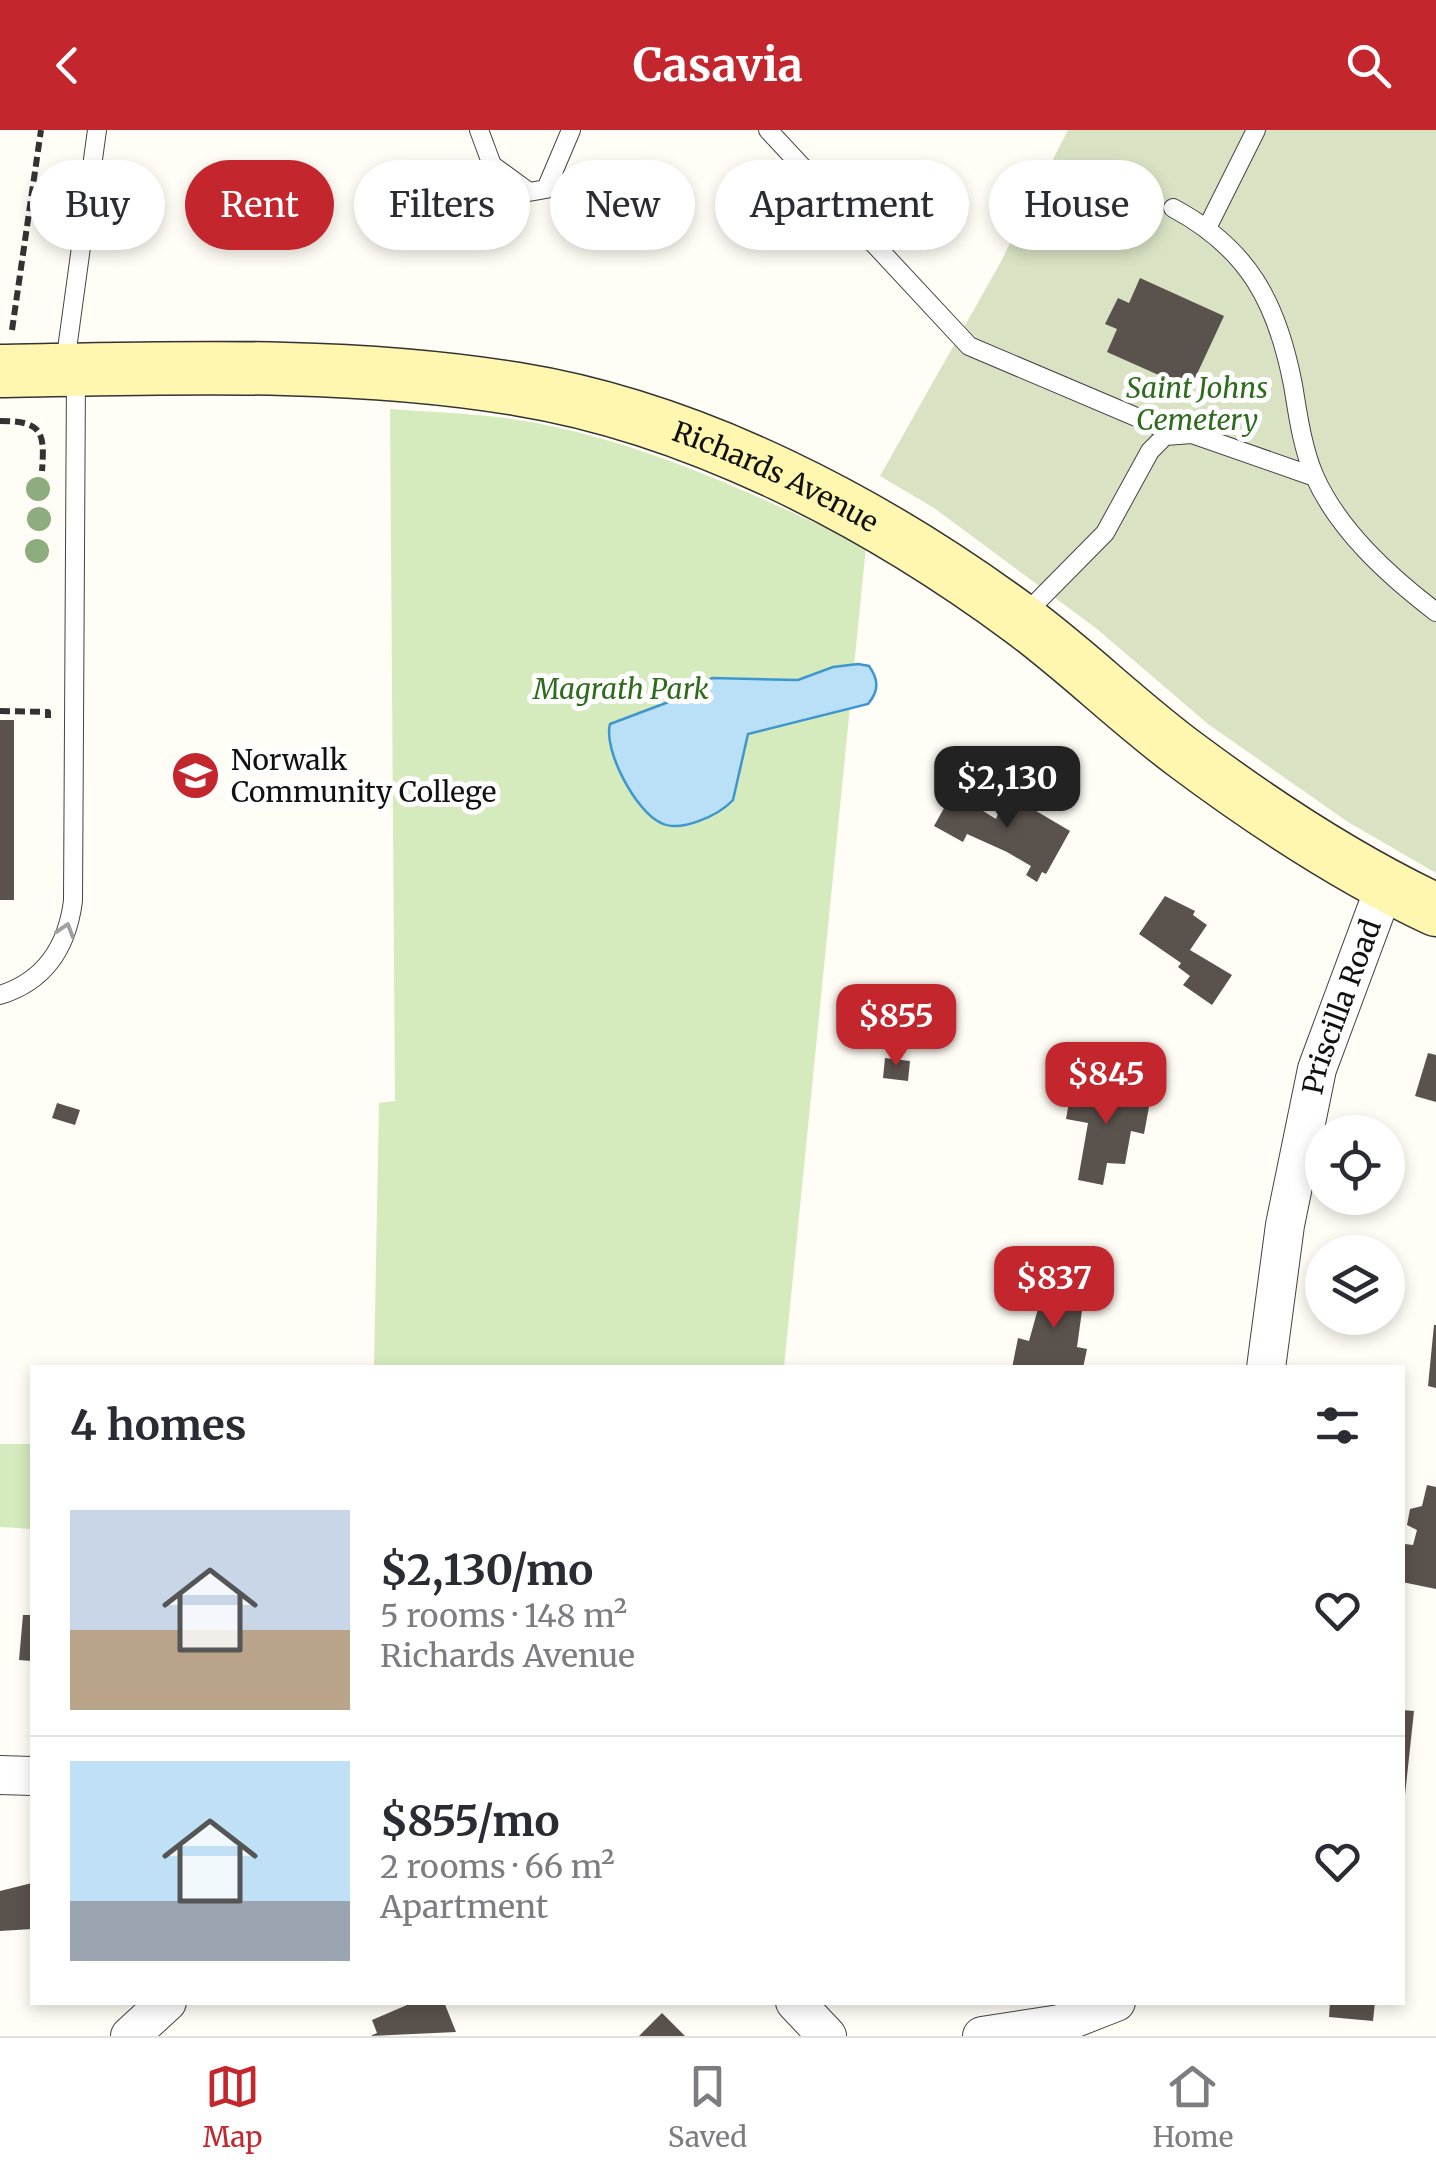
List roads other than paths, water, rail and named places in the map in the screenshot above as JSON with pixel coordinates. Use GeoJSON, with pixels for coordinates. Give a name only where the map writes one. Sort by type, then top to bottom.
{"type":"FeatureCollection","features":[{"type":"Feature","properties":{"kind":"street","name":"Richards Avenue"},"geometry":{"type":"LineString","coordinates":[[6,351],[70,370],[385,373],[520,389],[658,424],[806,484],[1020,619],[1185,754],[1328,853],[1436,910]]}},
{"type":"Feature","properties":{"kind":"street","name":"Priscilla Road"},"geometry":{"type":"LineString","coordinates":[[1266,1365],[1286,1225],[1318,1069],[1385,886]]}},
{"type":"Feature","properties":{"kind":"street"},"geometry":{"type":"LineString","coordinates":[[0,1775],[30,1776]]}},
{"type":"Feature","properties":{"kind":"street"},"geometry":{"type":"LineString","coordinates":[[130,2036],[164,2005]]}},
{"type":"Feature","properties":{"kind":"street"},"geometry":{"type":"LineString","coordinates":[[798,2005],[827,2036]]}},
{"type":"Feature","properties":{"kind":"street"},"geometry":{"type":"LineString","coordinates":[[982,2036],[1060,2024],[1108,2005]]}},
{"type":"Feature","properties":{"kind":"lane"},"geometry":{"type":"LineString","coordinates":[[0,995],[48,966],[64,941],[72,902],[70,370],[97,130]]}},
{"type":"Feature","properties":{"kind":"lane"},"geometry":{"type":"LineString","coordinates":[[479,130],[492,166],[528,192],[546,189],[571,130]]}},
{"type":"Feature","properties":{"kind":"lane"},"geometry":{"type":"LineString","coordinates":[[768,130],[969,346],[1174,433],[1192,434],[1315,477]]}},
{"type":"Feature","properties":{"kind":"lane"},"geometry":{"type":"LineString","coordinates":[[1208,226],[1256,130]]}},
{"type":"Feature","properties":{"kind":"lane"},"geometry":{"type":"LineString","coordinates":[[1173,208],[1208,226],[1254,276],[1275,318],[1315,477],[1352,533],[1436,612]]}},
{"type":"Feature","properties":{"kind":"lane"},"geometry":{"type":"LineString","coordinates":[[1020,619],[1093,548],[1123,505],[1150,452],[1174,433]]}},
{"type":"Feature","properties":{"kind":"water"},"geometry":{"type":"Polygon","coordinates":[[[869,666],[875,676],[876,690],[868,704],[748,734],[733,800],[699,821],[679,826],[651,817],[632,794],[616,764],[610,724],[679,698],[712,678],[798,680],[833,667],[869,666]]]}},
{"type":"Feature","properties":{"kind":"place","name":"Norwalk Community College"},"geometry":{"type":"Point","coordinates":[196,776]}},
{"type":"Feature","properties":{"kind":"park label","name":"Saint Johns Cemetery"},"geometry":{"type":"Point","coordinates":[1197,404]}},
{"type":"Feature","properties":{"kind":"park label","name":"Magrath Park"},"geometry":{"type":"Point","coordinates":[621,689]}}]}
